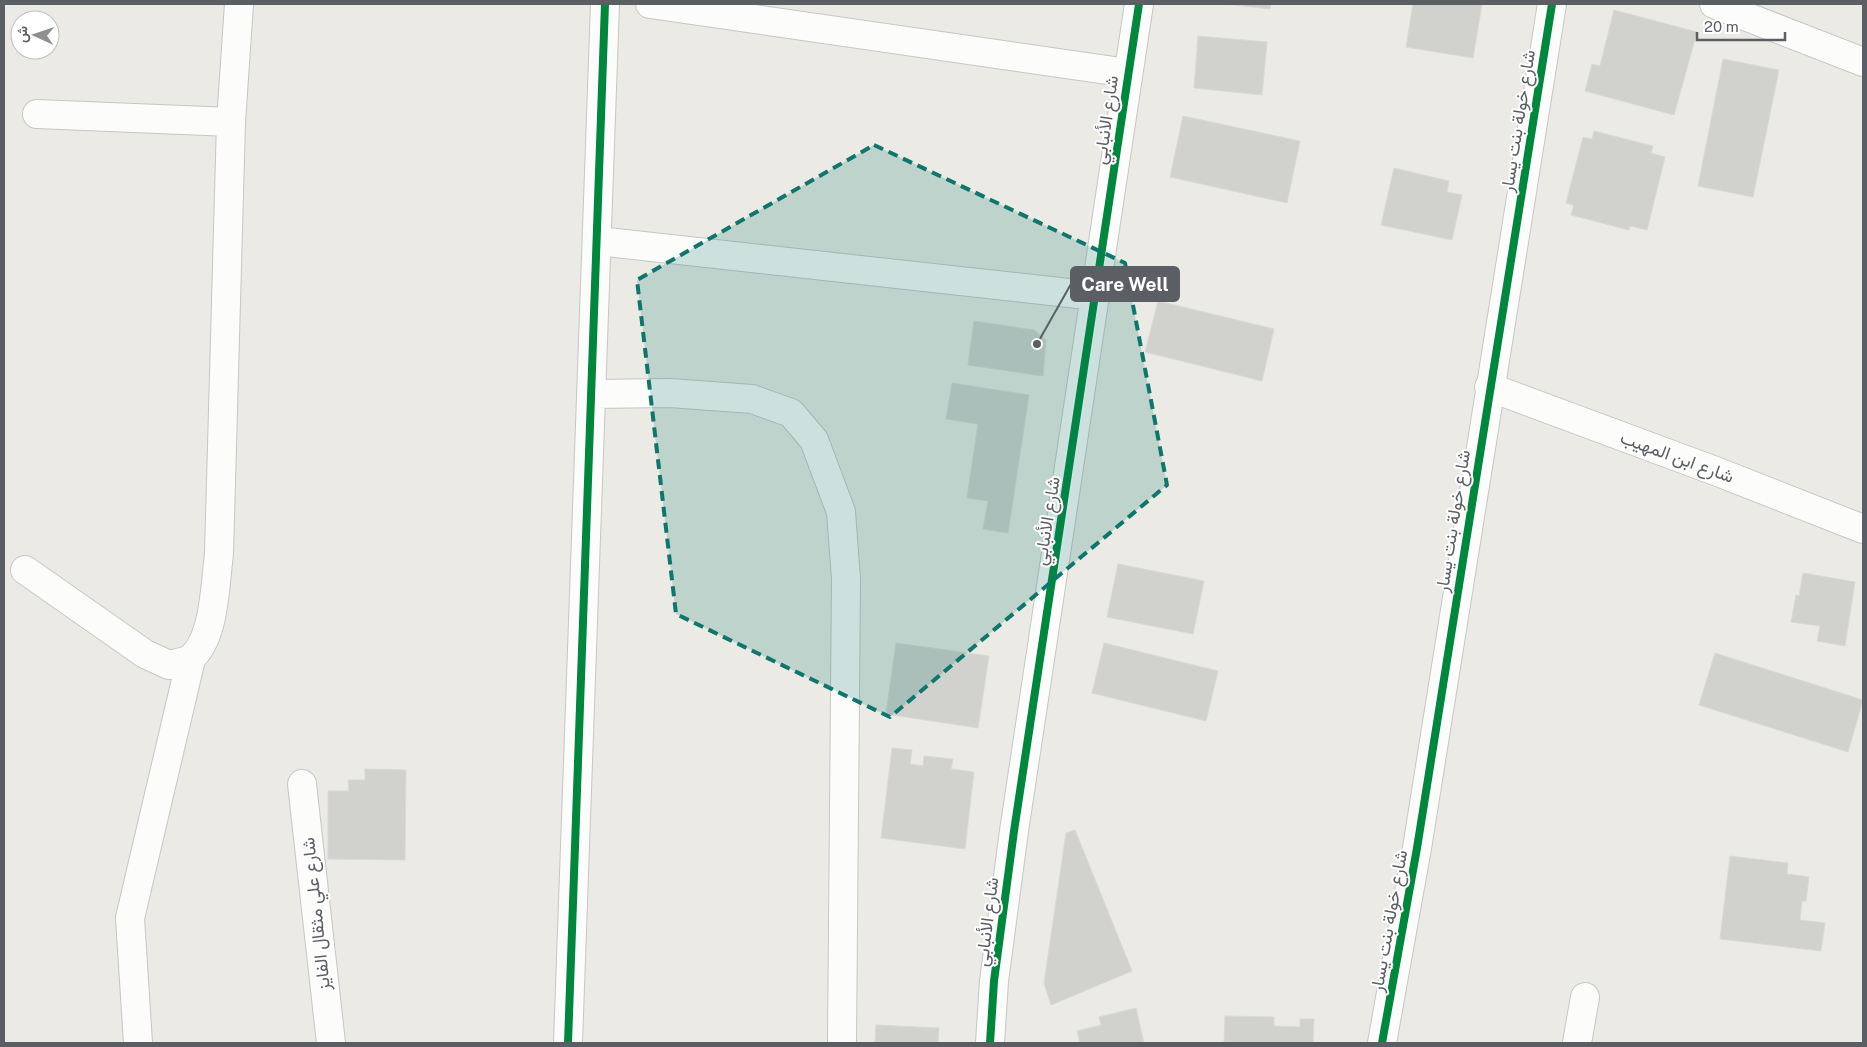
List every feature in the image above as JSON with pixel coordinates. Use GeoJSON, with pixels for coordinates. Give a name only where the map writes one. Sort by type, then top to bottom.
{"type":"FeatureCollection","features":[{"type":"Feature","properties":{"kind":"street"},"geometry":{"type":"LineString","coordinates":[[138,1043],[130,918],[191,659],[202,644],[210,622],[219,554],[231,122],[239,4]]}},
{"type":"Feature","properties":{"kind":"street"},"geometry":{"type":"LineString","coordinates":[[568,1043],[605,4]]}},
{"type":"Feature","properties":{"kind":"street"},"geometry":{"type":"LineString","coordinates":[[650,4],[1128,74]]}},
{"type":"Feature","properties":{"kind":"street","name":"شارع الأنبابي"},"geometry":{"type":"LineString","coordinates":[[990,1043],[994,981],[1014,831],[1139,4]]}},
{"type":"Feature","properties":{"kind":"street","name":"شارع خولة بنت يسار"},"geometry":{"type":"LineString","coordinates":[[1382,1043],[1417,848],[1489,387],[1552,4]]}},
{"type":"Feature","properties":{"kind":"street"},"geometry":{"type":"LineString","coordinates":[[1714,4],[1863,62]]}},
{"type":"Feature","properties":{"kind":"street"},"geometry":{"type":"LineString","coordinates":[[37,114],[231,122]]}},
{"type":"Feature","properties":{"kind":"street"},"geometry":{"type":"LineString","coordinates":[[598,241],[1096,296]]}},
{"type":"Feature","properties":{"kind":"street","name":"شارع ابن المهيب"},"geometry":{"type":"LineString","coordinates":[[1489,387],[1718,472],[1863,529]]}},
{"type":"Feature","properties":{"kind":"street"},"geometry":{"type":"LineString","coordinates":[[592,394],[670,393],[752,399],[791,413],[814,440],[841,512],[846,579],[842,1043]]}},
{"type":"Feature","properties":{"kind":"street"},"geometry":{"type":"LineString","coordinates":[[25,570],[145,654],[170,665],[191,659]]}},
{"type":"Feature","properties":{"kind":"street","name":"شارع علي مثقال الفايز"},"geometry":{"type":"LineString","coordinates":[[302,784],[331,1043]]}},
{"type":"Feature","properties":{"kind":"street"},"geometry":{"type":"LineString","coordinates":[[1577,1043],[1585,997]]}},
{"type":"Feature","properties":{"kind":"highlighted area"},"geometry":{"type":"Polygon","coordinates":[[[874,145],[1125,263],[1167,485],[890,717],[676,614],[637,280],[874,145]]]}},
{"type":"Feature","properties":{"kind":"building"},"geometry":{"type":"Polygon","coordinates":[[[1226,4],[1271,4],[1270,9],[1226,4]]]}},
{"type":"Feature","properties":{"kind":"building"},"geometry":{"type":"Polygon","coordinates":[[[1413,4],[1482,4],[1473,58],[1406,47],[1413,4]]]}},
{"type":"Feature","properties":{"kind":"building"},"geometry":{"type":"Polygon","coordinates":[[[1614,10],[1697,32],[1674,115],[1585,91],[1592,64],[1600,66],[1614,10]]]}},
{"type":"Feature","properties":{"kind":"building"},"geometry":{"type":"Polygon","coordinates":[[[1198,36],[1267,42],[1262,95],[1194,88],[1198,36]]]}},
{"type":"Feature","properties":{"kind":"building"},"geometry":{"type":"Polygon","coordinates":[[[1723,59],[1779,70],[1753,197],[1698,186],[1723,59]]]}},
{"type":"Feature","properties":{"kind":"building"},"geometry":{"type":"Polygon","coordinates":[[[1183,116],[1300,141],[1287,203],[1170,177],[1183,116]]]}},
{"type":"Feature","properties":{"kind":"building"},"geometry":{"type":"Polygon","coordinates":[[[1594,131],[1653,146],[1651,153],[1665,157],[1647,230],[1630,226],[1629,230],[1571,215],[1574,205],[1566,203],[1583,137],[1592,139],[1594,131]]]}},
{"type":"Feature","properties":{"kind":"building"},"geometry":{"type":"Polygon","coordinates":[[[1394,168],[1449,181],[1447,192],[1462,195],[1452,240],[1381,225],[1394,168]]]}},
{"type":"Feature","properties":{"kind":"building"},"geometry":{"type":"Polygon","coordinates":[[[1158,301],[1274,329],[1262,381],[1145,352],[1158,301]]]}},
{"type":"Feature","properties":{"kind":"building"},"geometry":{"type":"Polygon","coordinates":[[[974,321],[1034,330],[1046,340],[1043,376],[968,365],[974,321]]]}},
{"type":"Feature","properties":{"kind":"building"},"geometry":{"type":"Polygon","coordinates":[[[952,383],[1029,395],[1008,533],[983,529],[988,501],[967,498],[978,424],[946,419],[952,383]]]}},
{"type":"Feature","properties":{"kind":"building"},"geometry":{"type":"Polygon","coordinates":[[[1118,564],[1204,581],[1193,634],[1107,617],[1118,564]]]}},
{"type":"Feature","properties":{"kind":"building"},"geometry":{"type":"Polygon","coordinates":[[[1803,573],[1855,582],[1845,646],[1817,641],[1820,626],[1791,622],[1796,595],[1799,596],[1803,573]]]}},
{"type":"Feature","properties":{"kind":"building"},"geometry":{"type":"Polygon","coordinates":[[[896,643],[989,656],[978,728],[886,714],[896,643]]]}},
{"type":"Feature","properties":{"kind":"building"},"geometry":{"type":"Polygon","coordinates":[[[1104,643],[1218,671],[1206,721],[1092,693],[1104,643]]]}},
{"type":"Feature","properties":{"kind":"building"},"geometry":{"type":"Polygon","coordinates":[[[1715,653],[1863,700],[1848,752],[1699,705],[1715,653]]]}},
{"type":"Feature","properties":{"kind":"building"},"geometry":{"type":"Polygon","coordinates":[[[892,748],[912,750],[910,764],[923,766],[924,756],[953,759],[951,769],[974,772],[965,849],[881,838],[892,748]]]}},
{"type":"Feature","properties":{"kind":"building"},"geometry":{"type":"Polygon","coordinates":[[[365,769],[406,770],[405,860],[328,859],[328,791],[349,791],[348,780],[365,780],[365,769]]]}},
{"type":"Feature","properties":{"kind":"building"},"geometry":{"type":"Polygon","coordinates":[[[1075,830],[1132,971],[1051,1005],[1044,983],[1066,833],[1075,830]]]}},
{"type":"Feature","properties":{"kind":"building"},"geometry":{"type":"Polygon","coordinates":[[[1730,856],[1788,863],[1787,874],[1809,877],[1806,901],[1802,901],[1800,920],[1825,923],[1821,951],[1720,939],[1730,856]]]}},
{"type":"Feature","properties":{"kind":"building"},"geometry":{"type":"Polygon","coordinates":[[[1136,1008],[1144,1043],[1080,1043],[1077,1031],[1101,1025],[1099,1017],[1136,1008]]]}},
{"type":"Feature","properties":{"kind":"building"},"geometry":{"type":"Polygon","coordinates":[[[1225,1016],[1274,1017],[1274,1026],[1300,1027],[1300,1019],[1314,1019],[1313,1043],[1224,1043],[1225,1016]]]}},
{"type":"Feature","properties":{"kind":"building"},"geometry":{"type":"Polygon","coordinates":[[[876,1025],[939,1028],[938,1043],[875,1043],[876,1025]]]}},
{"type":"Feature","properties":{"kind":"cycle path"},"geometry":{"type":"LineString","coordinates":[[568,1043],[605,4]]}},
{"type":"Feature","properties":{"kind":"cycle path"},"geometry":{"type":"LineString","coordinates":[[990,1043],[994,981],[1014,831],[1139,4]]}},
{"type":"Feature","properties":{"kind":"cycle path"},"geometry":{"type":"LineString","coordinates":[[1382,1043],[1417,848],[1552,4]]}},
{"type":"Feature","properties":{"kind":"place","name":"Care Well"},"geometry":{"type":"Point","coordinates":[1037,344]}}]}
